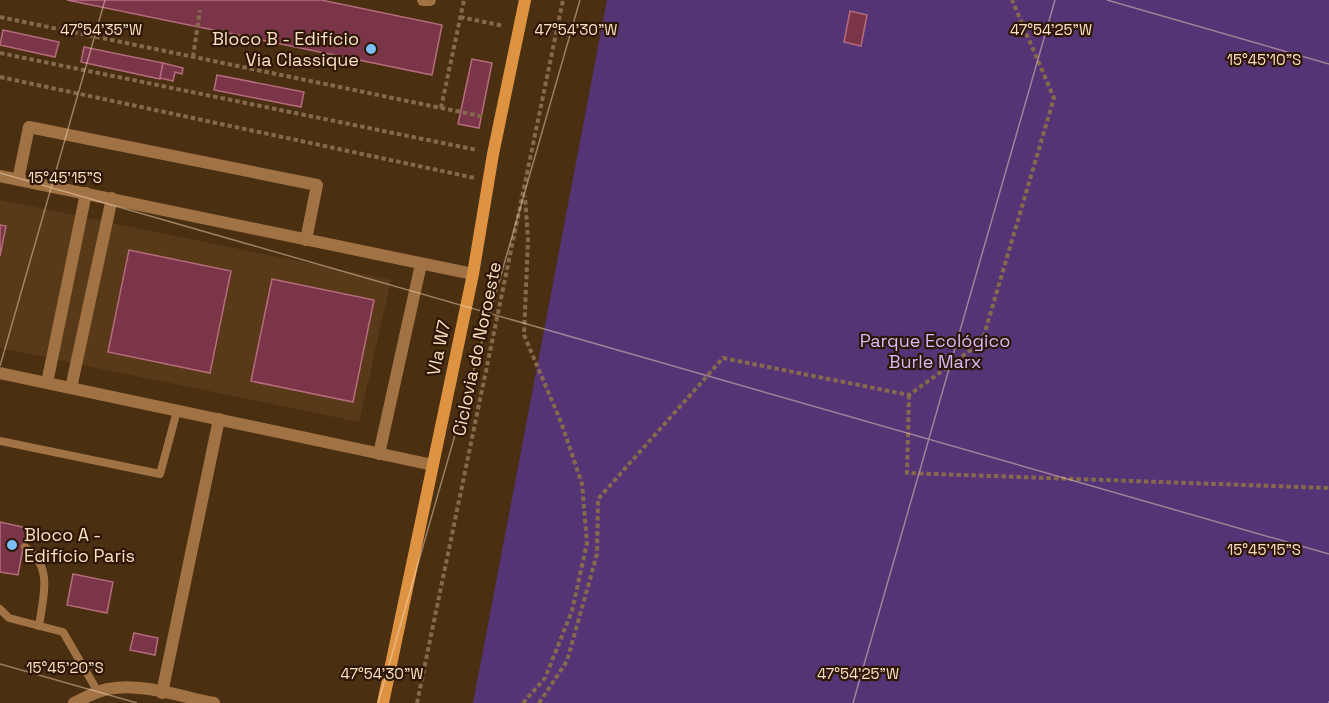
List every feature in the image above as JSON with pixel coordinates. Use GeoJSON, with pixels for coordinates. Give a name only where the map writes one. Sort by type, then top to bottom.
{"type":"FeatureCollection","features":[{"type":"Feature","properties":{"kind":"main road","name":"Vla W7"},"geometry":{"type":"LineString","coordinates":[[383,703],[473,274],[493,153],[525,0]]}},
{"type":"Feature","properties":{"kind":"street"},"geometry":{"type":"LineString","coordinates":[[423,0],[430,0]]}},
{"type":"Feature","properties":{"kind":"street"},"geometry":{"type":"LineString","coordinates":[[18,180],[29,127],[316,185],[306,240]]}},
{"type":"Feature","properties":{"kind":"street"},"geometry":{"type":"LineString","coordinates":[[0,176],[473,274]]}},
{"type":"Feature","properties":{"kind":"street"},"geometry":{"type":"LineString","coordinates":[[46,383],[86,193]]}},
{"type":"Feature","properties":{"kind":"street"},"geometry":{"type":"LineString","coordinates":[[71,388],[112,198]]}},
{"type":"Feature","properties":{"kind":"street"},"geometry":{"type":"LineString","coordinates":[[379,454],[421,264]]}},
{"type":"Feature","properties":{"kind":"street"},"geometry":{"type":"LineString","coordinates":[[0,373],[433,465]]}},
{"type":"Feature","properties":{"kind":"street"},"geometry":{"type":"LineString","coordinates":[[162,693],[219,419]]}},
{"type":"Feature","properties":{"kind":"street"},"geometry":{"type":"LineString","coordinates":[[74,703],[98,692],[120,687],[214,703]]}},
{"type":"Feature","properties":{"kind":"lane"},"geometry":{"type":"LineString","coordinates":[[0,441],[160,474],[177,411]]}},
{"type":"Feature","properties":{"kind":"lane"},"geometry":{"type":"LineString","coordinates":[[25,548],[36,554],[42,563],[44,578],[39,626]]}},
{"type":"Feature","properties":{"kind":"lane"},"geometry":{"type":"LineString","coordinates":[[0,609],[5,619],[63,633],[98,692]]}},
{"type":"Feature","properties":{"kind":"path"},"geometry":{"type":"LineString","coordinates":[[441,108],[464,0]]}},
{"type":"Feature","properties":{"kind":"path","name":"Ciclovia do Noroeste"},"geometry":{"type":"LineString","coordinates":[[417,703],[563,0]]}},
{"type":"Feature","properties":{"kind":"path"},"geometry":{"type":"LineString","coordinates":[[539,703],[567,661],[597,554],[598,499],[723,358],[909,395],[982,342],[1054,98],[1012,0]]}},
{"type":"Feature","properties":{"kind":"path"},"geometry":{"type":"LineString","coordinates":[[193,57],[200,10]]}},
{"type":"Feature","properties":{"kind":"path"},"geometry":{"type":"LineString","coordinates":[[0,17],[500,120]]}},
{"type":"Feature","properties":{"kind":"path"},"geometry":{"type":"LineString","coordinates":[[460,17],[519,29]]}},
{"type":"Feature","properties":{"kind":"path"},"geometry":{"type":"LineString","coordinates":[[0,53],[493,153]]}},
{"type":"Feature","properties":{"kind":"path"},"geometry":{"type":"LineString","coordinates":[[0,77],[488,181]]}},
{"type":"Feature","properties":{"kind":"path"},"geometry":{"type":"LineString","coordinates":[[523,703],[545,678],[572,610],[587,543],[582,484],[561,422],[524,335],[528,240],[524,191]]}},
{"type":"Feature","properties":{"kind":"path"},"geometry":{"type":"LineString","coordinates":[[909,395],[907,473],[1329,488]]}},
{"type":"Feature","properties":{"kind":"shaded area"},"geometry":{"type":"Polygon","coordinates":[[[0,200],[391,280],[359,422],[0,348],[0,200]]]}},
{"type":"Feature","properties":{"kind":"green space","name":"Parque Ecológico Burle Marx"},"geometry":{"type":"Polygon","coordinates":[[[607,0],[1329,0],[1329,703],[473,703],[607,0]]]}},
{"type":"Feature","properties":{"kind":"building","name":"Bloco B - Edifício Via Classique"},"geometry":{"type":"Polygon","coordinates":[[[67,0],[321,0],[442,25],[432,75],[67,0]]]}},
{"type":"Feature","properties":{"kind":"building"},"geometry":{"type":"Polygon","coordinates":[[[850,11],[867,15],[861,46],[844,42],[850,11]]]}},
{"type":"Feature","properties":{"kind":"building"},"geometry":{"type":"Polygon","coordinates":[[[3,30],[59,42],[55,57],[0,45],[3,30]]]}},
{"type":"Feature","properties":{"kind":"building"},"geometry":{"type":"Polygon","coordinates":[[[84,47],[163,63],[160,79],[81,62],[84,47]]]}},
{"type":"Feature","properties":{"kind":"building"},"geometry":{"type":"Polygon","coordinates":[[[472,59],[492,63],[479,128],[458,124],[472,59]]]}},
{"type":"Feature","properties":{"kind":"building"},"geometry":{"type":"Polygon","coordinates":[[[163,63],[183,68],[182,74],[175,72],[173,81],[160,78],[163,63]]]}},
{"type":"Feature","properties":{"kind":"building"},"geometry":{"type":"Polygon","coordinates":[[[217,75],[304,92],[301,107],[214,90],[217,75]]]}},
{"type":"Feature","properties":{"kind":"building"},"geometry":{"type":"Polygon","coordinates":[[[0,225],[6,226],[0,256],[0,225]]]}},
{"type":"Feature","properties":{"kind":"building"},"geometry":{"type":"Polygon","coordinates":[[[129,250],[231,271],[210,373],[108,352],[129,250]]]}},
{"type":"Feature","properties":{"kind":"building"},"geometry":{"type":"Polygon","coordinates":[[[272,279],[374,300],[353,402],[251,381],[272,279]]]}},
{"type":"Feature","properties":{"kind":"building","name":"Bloco A - Edifício Paris"},"geometry":{"type":"Polygon","coordinates":[[[0,522],[27,528],[18,575],[0,572],[0,522]]]}},
{"type":"Feature","properties":{"kind":"building"},"geometry":{"type":"Polygon","coordinates":[[[73,574],[113,582],[107,613],[67,605],[73,574]]]}},
{"type":"Feature","properties":{"kind":"building"},"geometry":{"type":"Polygon","coordinates":[[[134,633],[158,638],[155,655],[130,650],[134,633]]]}},
{"type":"Feature","properties":{"kind":"place","name":"Bloco B - Edifício Via Classique"},"geometry":{"type":"Point","coordinates":[371,49]}},
{"type":"Feature","properties":{"kind":"place","name":"Bloco A - Edifício Paris"},"geometry":{"type":"Point","coordinates":[12,545]}}]}
